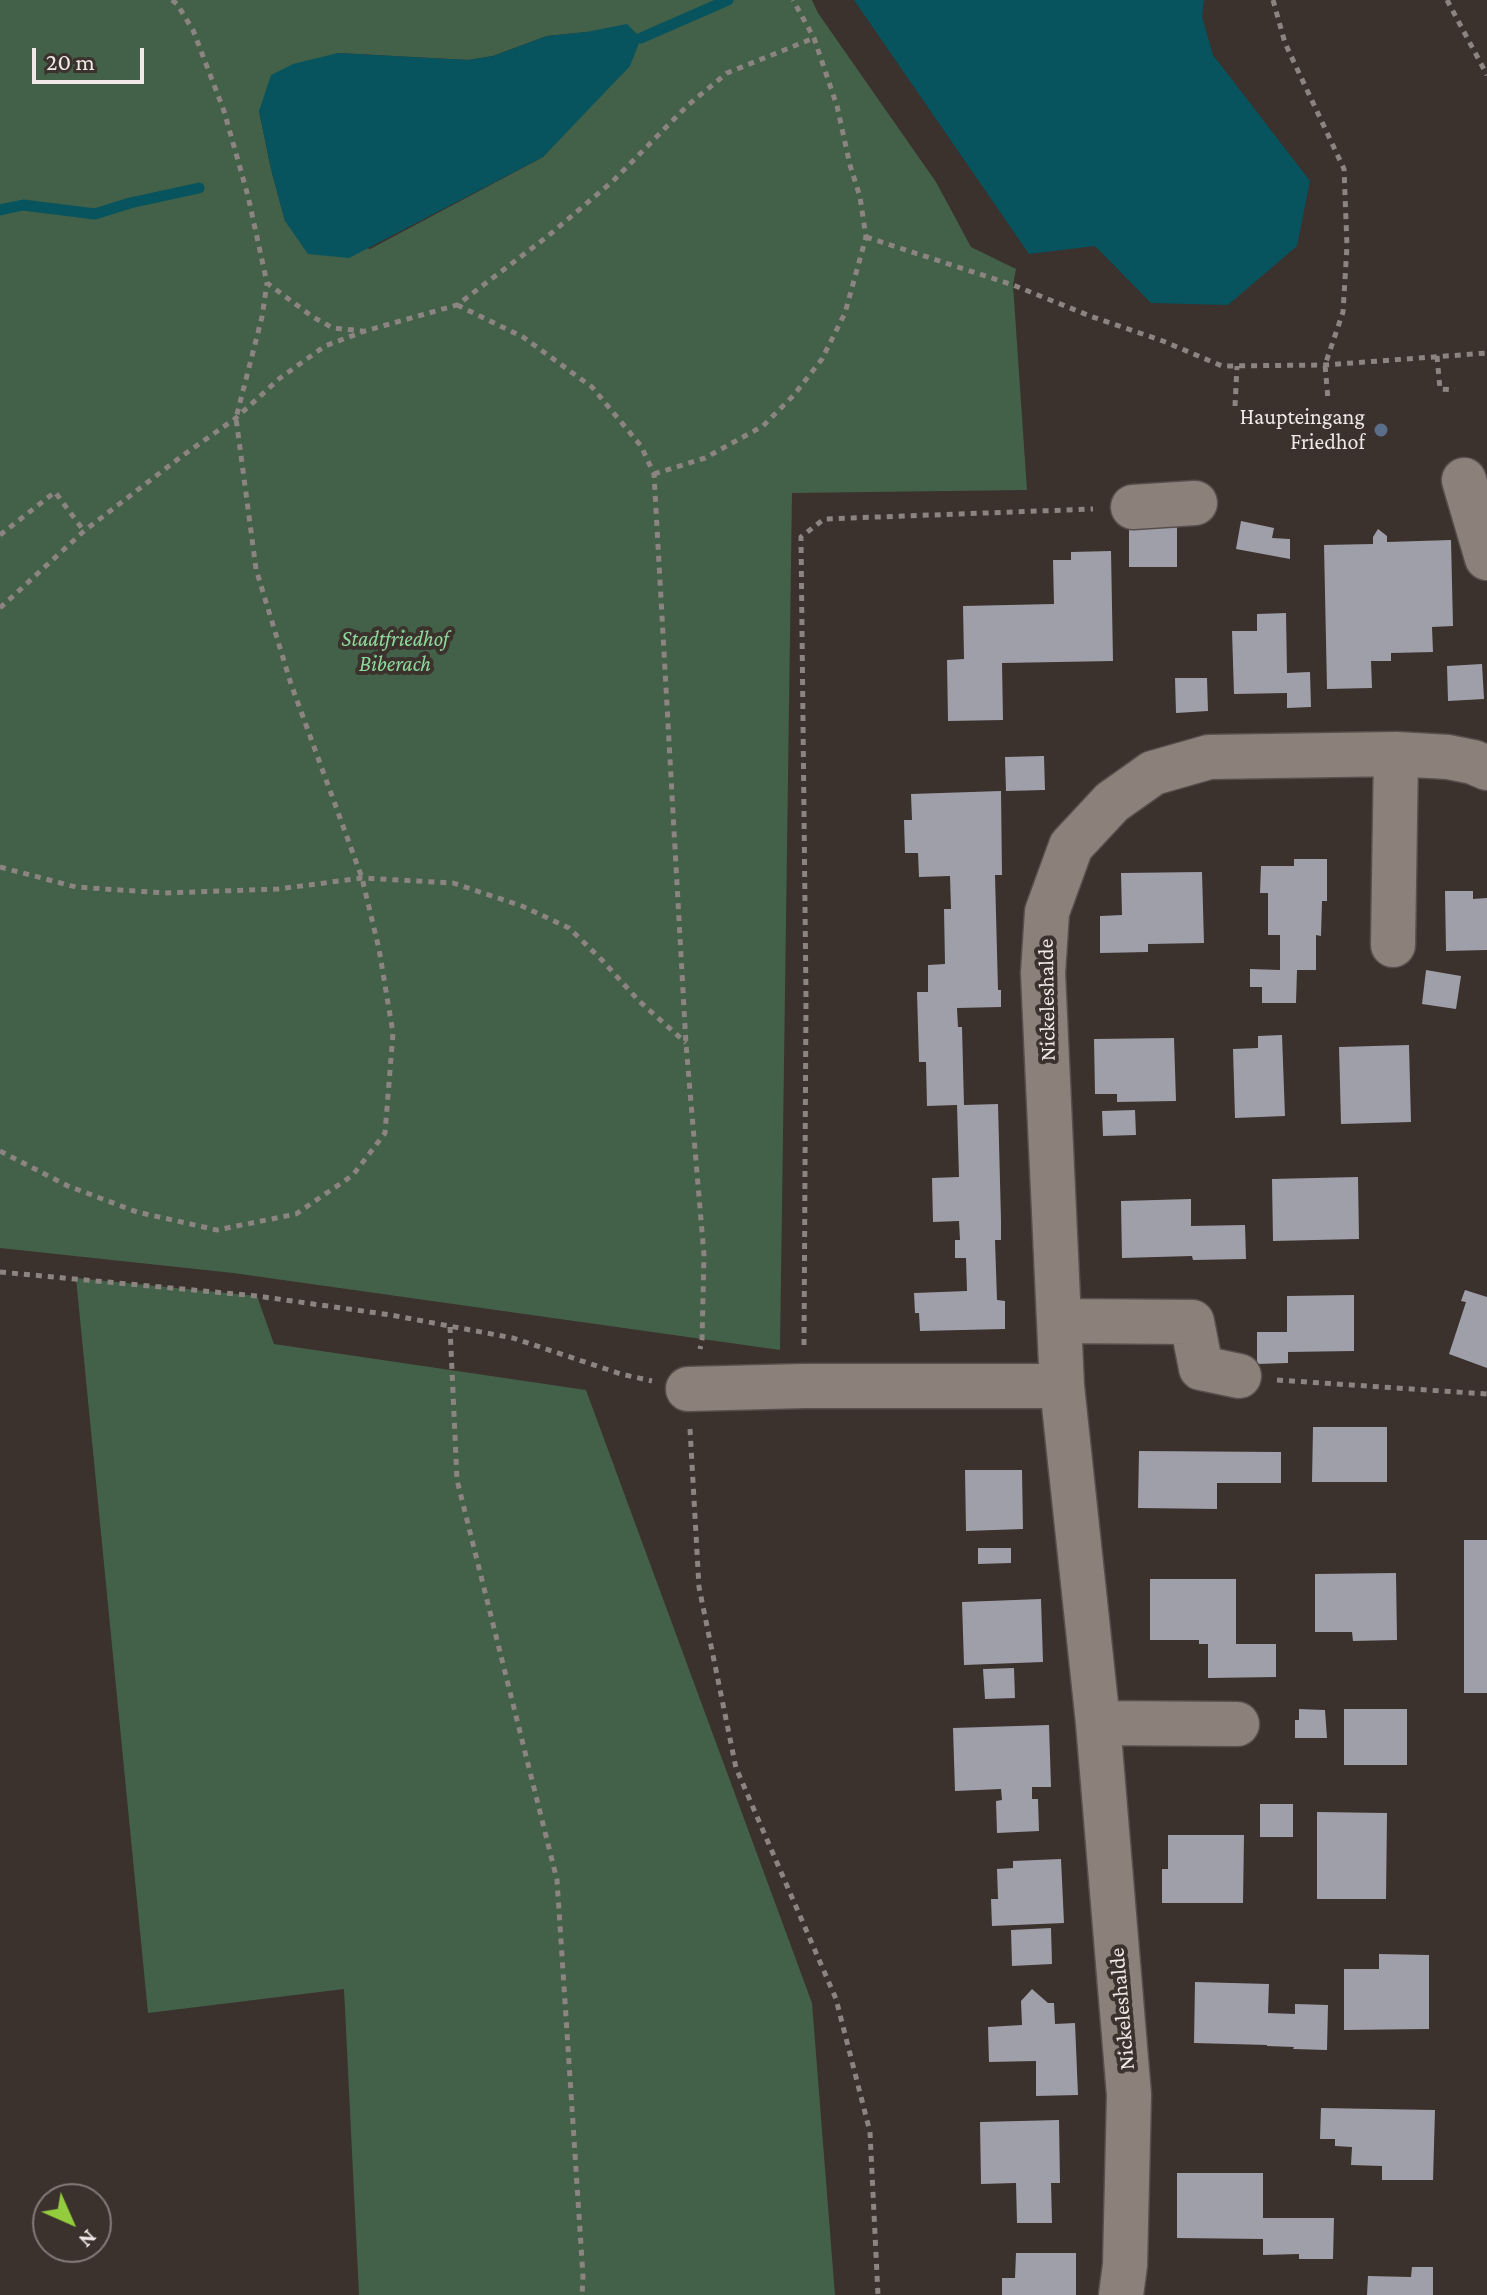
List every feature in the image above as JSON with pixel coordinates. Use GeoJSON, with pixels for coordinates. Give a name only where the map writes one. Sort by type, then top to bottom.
{"type":"FeatureCollection","features":[{"type":"Feature","properties":{"kind":"street"},"geometry":{"type":"LineString","coordinates":[[1464,480],[1487,558]]}},
{"type":"Feature","properties":{"kind":"street"},"geometry":{"type":"LineString","coordinates":[[1133,507],[1195,503]]}},
{"type":"Feature","properties":{"kind":"street"},"geometry":{"type":"LineString","coordinates":[[1393,945],[1396,754]]}},
{"type":"Feature","properties":{"kind":"street","name":"Nickeleshalde"},"geometry":{"type":"LineString","coordinates":[[1121,2295],[1125,2265],[1129,2095],[1098,1723],[1062,1386],[1043,973],[1047,912],[1071,846],[1112,802],[1153,773],[1209,757],[1396,754],[1448,757],[1487,768]]}},
{"type":"Feature","properties":{"kind":"street"},"geometry":{"type":"LineString","coordinates":[[1059,1321],[1192,1322],[1201,1368],[1239,1376]]}},
{"type":"Feature","properties":{"kind":"street"},"geometry":{"type":"LineString","coordinates":[[688,1389],[1062,1386]]}},
{"type":"Feature","properties":{"kind":"street"},"geometry":{"type":"LineString","coordinates":[[1098,1723],[1237,1724]]}},
{"type":"Feature","properties":{"kind":"path"},"geometry":{"type":"LineString","coordinates":[[0,1151],[68,1186],[137,1212],[217,1230],[296,1214],[353,1175],[385,1133],[393,1033],[379,949],[362,878],[291,684],[256,569],[236,418],[262,317],[267,283],[248,196],[224,111],[193,30],[172,0]]}},
{"type":"Feature","properties":{"kind":"path"},"geometry":{"type":"LineString","coordinates":[[654,474],[705,458],[763,426],[793,396],[822,359],[845,313],[866,237],[860,197],[837,106],[814,38],[793,0]]}},
{"type":"Feature","properties":{"kind":"path"},"geometry":{"type":"LineString","coordinates":[[1273,0],[1285,43],[1344,169],[1347,246],[1343,312],[1325,365],[1328,399]]}},
{"type":"Feature","properties":{"kind":"path"},"geometry":{"type":"LineString","coordinates":[[1447,0],[1487,75]]}},
{"type":"Feature","properties":{"kind":"path"},"geometry":{"type":"LineString","coordinates":[[0,608],[84,531],[236,418],[280,378],[325,346],[365,331],[457,305],[548,236],[613,181],[688,105],[727,73],[814,38]]}},
{"type":"Feature","properties":{"kind":"path"},"geometry":{"type":"LineString","coordinates":[[866,237],[1013,285],[1222,366],[1325,365],[1487,353]]}},
{"type":"Feature","properties":{"kind":"path"},"geometry":{"type":"LineString","coordinates":[[267,283],[333,328],[365,331]]}},
{"type":"Feature","properties":{"kind":"path"},"geometry":{"type":"LineString","coordinates":[[457,305],[523,337],[592,387],[641,446],[654,474],[686,1044],[704,1255],[702,1340],[688,1389],[699,1587],[736,1768],[836,1999],[870,2132],[878,2295]]}},
{"type":"Feature","properties":{"kind":"path"},"geometry":{"type":"LineString","coordinates":[[1437,356],[1440,389],[1455,390]]}},
{"type":"Feature","properties":{"kind":"path"},"geometry":{"type":"LineString","coordinates":[[1235,406],[1237,366]]}},
{"type":"Feature","properties":{"kind":"path"},"geometry":{"type":"LineString","coordinates":[[0,535],[55,492],[84,531]]}},
{"type":"Feature","properties":{"kind":"path"},"geometry":{"type":"LineString","coordinates":[[804,1386],[806,998],[801,537],[824,519],[1133,507]]}},
{"type":"Feature","properties":{"kind":"path"},"geometry":{"type":"LineString","coordinates":[[0,867],[76,887],[165,893],[278,889],[362,878],[453,883],[522,906],[569,928],[639,1001],[686,1044]]}},
{"type":"Feature","properties":{"kind":"path"},"geometry":{"type":"LineString","coordinates":[[0,1272],[257,1296],[391,1315],[513,1338],[621,1374],[688,1389]]}},
{"type":"Feature","properties":{"kind":"path"},"geometry":{"type":"LineString","coordinates":[[450,1327],[457,1480],[557,1880],[582,2295]]}},
{"type":"Feature","properties":{"kind":"path"},"geometry":{"type":"LineString","coordinates":[[1239,1376],[1487,1394]]}},
{"type":"Feature","properties":{"kind":"green space","name":"Stadtfriedhof Biberach"},"geometry":{"type":"Polygon","coordinates":[[[0,0],[812,0],[936,182],[971,247],[1016,269],[1013,285],[1027,490],[792,493],[780,1350],[233,1273],[0,1248],[0,0]],[[586,32],[547,36],[493,56],[468,60],[338,53],[259,111],[285,221],[370,249],[543,157],[575,122],[586,32]]]}},
{"type":"Feature","properties":{"kind":"green space"},"geometry":{"type":"Polygon","coordinates":[[[76,1278],[257,1296],[274,1344],[586,1390],[812,2003],[835,2295],[359,2295],[344,1989],[148,2013],[76,1278]]]}},
{"type":"Feature","properties":{"kind":"water"},"geometry":{"type":"Polygon","coordinates":[[[854,0],[1204,0],[1202,17],[1213,55],[1310,181],[1297,246],[1228,305],[1151,303],[1095,246],[1029,254],[854,0]]]}},
{"type":"Feature","properties":{"kind":"water"},"geometry":{"type":"Polygon","coordinates":[[[627,24],[641,38],[630,66],[543,157],[349,258],[308,254],[285,221],[259,111],[271,75],[293,64],[338,53],[468,60],[493,56],[547,36],[627,24]]]}},
{"type":"Feature","properties":{"kind":"building"},"geometry":{"type":"Polygon","coordinates":[[[1129,513],[1177,513],[1177,567],[1129,567],[1129,513]]]}},
{"type":"Feature","properties":{"kind":"building"},"geometry":{"type":"Polygon","coordinates":[[[1241,521],[1274,528],[1272,538],[1290,539],[1290,559],[1236,549],[1241,521]]]}},
{"type":"Feature","properties":{"kind":"building"},"geometry":{"type":"Polygon","coordinates":[[[1378,529],[1387,536],[1387,542],[1451,540],[1453,626],[1432,627],[1433,652],[1391,653],[1391,661],[1371,661],[1372,688],[1327,689],[1324,545],[1373,544],[1378,529]]]}},
{"type":"Feature","properties":{"kind":"building"},"geometry":{"type":"Polygon","coordinates":[[[1111,551],[1113,661],[1002,663],[1003,720],[948,721],[947,660],[964,659],[963,606],[1054,604],[1053,560],[1071,560],[1071,552],[1111,551]]]}},
{"type":"Feature","properties":{"kind":"building"},"geometry":{"type":"Polygon","coordinates":[[[1286,613],[1287,673],[1310,672],[1311,707],[1287,708],[1287,693],[1234,694],[1232,631],[1257,631],[1257,614],[1286,613]]]}},
{"type":"Feature","properties":{"kind":"building"},"geometry":{"type":"Polygon","coordinates":[[[1482,664],[1484,699],[1448,701],[1447,666],[1482,664]]]}},
{"type":"Feature","properties":{"kind":"building"},"geometry":{"type":"Polygon","coordinates":[[[1175,678],[1207,678],[1208,711],[1176,713],[1175,678]]]}},
{"type":"Feature","properties":{"kind":"building"},"geometry":{"type":"Polygon","coordinates":[[[1044,756],[1045,790],[1006,791],[1005,757],[1044,756]]]}},
{"type":"Feature","properties":{"kind":"building"},"geometry":{"type":"Polygon","coordinates":[[[1001,791],[1002,875],[995,875],[1001,1007],[957,1008],[958,1027],[962,1027],[964,1105],[998,1104],[1001,1240],[995,1240],[997,1300],[1005,1301],[1005,1329],[920,1331],[914,1293],[967,1291],[966,1258],[955,1258],[955,1240],[960,1240],[959,1221],[933,1222],[932,1178],[959,1177],[957,1105],[927,1106],[926,1062],[919,1062],[917,992],[928,992],[928,965],[945,964],[944,909],[951,909],[950,876],[919,877],[918,853],[905,853],[904,820],[912,820],[911,794],[1001,791]]]}},
{"type":"Feature","properties":{"kind":"building"},"geometry":{"type":"Polygon","coordinates":[[[1294,859],[1327,859],[1327,901],[1322,901],[1321,936],[1316,935],[1316,970],[1297,970],[1296,1003],[1262,1003],[1262,987],[1250,987],[1250,969],[1280,970],[1280,935],[1268,935],[1268,893],[1260,893],[1261,866],[1294,866],[1294,859]]]}},
{"type":"Feature","properties":{"kind":"building"},"geometry":{"type":"Polygon","coordinates":[[[1202,872],[1204,943],[1148,944],[1148,952],[1100,953],[1100,916],[1122,915],[1121,873],[1202,872]]]}},
{"type":"Feature","properties":{"kind":"building"},"geometry":{"type":"Polygon","coordinates":[[[1445,891],[1473,891],[1473,899],[1487,898],[1487,950],[1446,951],[1445,891]]]}},
{"type":"Feature","properties":{"kind":"building"},"geometry":{"type":"Polygon","coordinates":[[[1426,970],[1461,976],[1456,1009],[1422,1004],[1426,970]]]}},
{"type":"Feature","properties":{"kind":"building"},"geometry":{"type":"Polygon","coordinates":[[[1282,1035],[1285,1116],[1235,1118],[1233,1049],[1258,1048],[1258,1036],[1282,1035]]]}},
{"type":"Feature","properties":{"kind":"building"},"geometry":{"type":"Polygon","coordinates":[[[1174,1038],[1176,1101],[1117,1102],[1117,1094],[1095,1094],[1094,1039],[1174,1038]]]}},
{"type":"Feature","properties":{"kind":"building"},"geometry":{"type":"Polygon","coordinates":[[[1409,1045],[1411,1122],[1341,1124],[1339,1047],[1409,1045]]]}},
{"type":"Feature","properties":{"kind":"building"},"geometry":{"type":"Polygon","coordinates":[[[1135,1110],[1136,1135],[1103,1136],[1102,1111],[1135,1110]]]}},
{"type":"Feature","properties":{"kind":"building"},"geometry":{"type":"Polygon","coordinates":[[[1358,1177],[1359,1239],[1273,1241],[1272,1179],[1358,1177]]]}},
{"type":"Feature","properties":{"kind":"building"},"geometry":{"type":"Polygon","coordinates":[[[1191,1199],[1191,1226],[1245,1225],[1246,1259],[1193,1260],[1192,1256],[1122,1258],[1121,1201],[1191,1199]]]}},
{"type":"Feature","properties":{"kind":"building"},"geometry":{"type":"Polygon","coordinates":[[[1465,1290],[1487,1297],[1487,1368],[1449,1354],[1466,1302],[1461,1301],[1465,1290]]]}},
{"type":"Feature","properties":{"kind":"building"},"geometry":{"type":"Polygon","coordinates":[[[1354,1295],[1354,1351],[1288,1352],[1288,1363],[1257,1364],[1257,1332],[1287,1332],[1287,1296],[1354,1295]]]}},
{"type":"Feature","properties":{"kind":"building"},"geometry":{"type":"Polygon","coordinates":[[[1313,1427],[1387,1427],[1387,1482],[1312,1482],[1313,1427]]]}},
{"type":"Feature","properties":{"kind":"building"},"geometry":{"type":"Polygon","coordinates":[[[1139,1451],[1281,1452],[1281,1483],[1217,1483],[1217,1509],[1138,1508],[1139,1451]]]}},
{"type":"Feature","properties":{"kind":"building"},"geometry":{"type":"Polygon","coordinates":[[[965,1470],[1022,1470],[1023,1529],[966,1531],[965,1470]]]}},
{"type":"Feature","properties":{"kind":"building"},"geometry":{"type":"Polygon","coordinates":[[[1464,1540],[1487,1540],[1487,1693],[1464,1693],[1464,1540]]]}},
{"type":"Feature","properties":{"kind":"building"},"geometry":{"type":"Polygon","coordinates":[[[978,1548],[1011,1548],[1011,1563],[978,1564],[978,1548]]]}},
{"type":"Feature","properties":{"kind":"building"},"geometry":{"type":"Polygon","coordinates":[[[1396,1573],[1397,1640],[1353,1641],[1352,1632],[1315,1632],[1315,1574],[1396,1573]]]}},
{"type":"Feature","properties":{"kind":"building"},"geometry":{"type":"Polygon","coordinates":[[[1150,1579],[1236,1579],[1236,1644],[1276,1644],[1276,1677],[1208,1678],[1208,1644],[1199,1644],[1199,1640],[1150,1640],[1150,1579]]]}},
{"type":"Feature","properties":{"kind":"building"},"geometry":{"type":"Polygon","coordinates":[[[1041,1599],[1043,1662],[964,1665],[962,1602],[1041,1599]]]}},
{"type":"Feature","properties":{"kind":"building"},"geometry":{"type":"Polygon","coordinates":[[[1014,1668],[1015,1698],[985,1699],[983,1669],[1014,1668]]]}},
{"type":"Feature","properties":{"kind":"building"},"geometry":{"type":"Polygon","coordinates":[[[1299,1709],[1325,1710],[1327,1738],[1295,1738],[1295,1720],[1299,1720],[1299,1709]]]}},
{"type":"Feature","properties":{"kind":"building"},"geometry":{"type":"Polygon","coordinates":[[[1344,1709],[1407,1709],[1407,1765],[1344,1765],[1344,1709]]]}},
{"type":"Feature","properties":{"kind":"building"},"geometry":{"type":"Polygon","coordinates":[[[1049,1725],[1051,1787],[1032,1787],[1032,1799],[1038,1799],[1039,1831],[997,1833],[996,1801],[1002,1800],[1001,1789],[955,1791],[953,1728],[1049,1725]]]}},
{"type":"Feature","properties":{"kind":"building"},"geometry":{"type":"Polygon","coordinates":[[[1260,1804],[1293,1804],[1293,1837],[1260,1837],[1260,1804]]]}},
{"type":"Feature","properties":{"kind":"building"},"geometry":{"type":"Polygon","coordinates":[[[1317,1812],[1387,1813],[1386,1899],[1317,1899],[1317,1812]]]}},
{"type":"Feature","properties":{"kind":"building"},"geometry":{"type":"Polygon","coordinates":[[[1168,1835],[1244,1835],[1243,1903],[1162,1903],[1162,1869],[1168,1869],[1168,1835]]]}},
{"type":"Feature","properties":{"kind":"building"},"geometry":{"type":"Polygon","coordinates":[[[1061,1859],[1064,1923],[992,1926],[991,1899],[998,1899],[997,1869],[1013,1868],[1013,1861],[1061,1859]]]}},
{"type":"Feature","properties":{"kind":"building"},"geometry":{"type":"Polygon","coordinates":[[[1051,1928],[1052,1964],[1012,1966],[1011,1930],[1051,1928]]]}},
{"type":"Feature","properties":{"kind":"building"},"geometry":{"type":"Polygon","coordinates":[[[1379,1954],[1429,1955],[1429,2029],[1344,2030],[1344,1969],[1379,1969],[1379,1954]]]}},
{"type":"Feature","properties":{"kind":"building"},"geometry":{"type":"Polygon","coordinates":[[[1195,1982],[1269,1984],[1268,2013],[1295,2014],[1295,2004],[1328,2005],[1327,2050],[1194,2043],[1195,1982]]]}},
{"type":"Feature","properties":{"kind":"building"},"geometry":{"type":"Polygon","coordinates":[[[1032,1989],[1048,2003],[1054,2003],[1055,2024],[1075,2023],[1078,2095],[1036,2096],[1036,2061],[989,2062],[988,2027],[1022,2025],[1021,2001],[1032,1989]]]}},
{"type":"Feature","properties":{"kind":"building"},"geometry":{"type":"Polygon","coordinates":[[[1321,2108],[1435,2110],[1433,2180],[1382,2180],[1382,2166],[1351,2165],[1352,2147],[1335,2146],[1335,2139],[1320,2139],[1321,2108]]]}},
{"type":"Feature","properties":{"kind":"building"},"geometry":{"type":"Polygon","coordinates":[[[1059,2120],[1060,2183],[1051,2183],[1052,2223],[1017,2223],[1016,2183],[981,2184],[980,2122],[1059,2120]]]}},
{"type":"Feature","properties":{"kind":"building"},"geometry":{"type":"Polygon","coordinates":[[[1177,2173],[1263,2173],[1263,2218],[1334,2218],[1333,2259],[1299,2259],[1299,2254],[1263,2255],[1263,2239],[1177,2238],[1177,2173]]]}},
{"type":"Feature","properties":{"kind":"building"},"geometry":{"type":"Polygon","coordinates":[[[1016,2253],[1076,2253],[1076,2295],[1002,2295],[1002,2278],[1015,2278],[1016,2253]]]}},
{"type":"Feature","properties":{"kind":"building"},"geometry":{"type":"Polygon","coordinates":[[[1412,2267],[1433,2267],[1433,2295],[1367,2295],[1368,2276],[1411,2277],[1412,2267]]]}},
{"type":"Feature","properties":{"kind":"waterway"},"geometry":{"type":"LineString","coordinates":[[641,38],[728,0]]}},
{"type":"Feature","properties":{"kind":"waterway"},"geometry":{"type":"LineString","coordinates":[[0,210],[23,205],[95,214],[199,188]]}},
{"type":"Feature","properties":{"kind":"place","name":"Haupteingang Friedhof"},"geometry":{"type":"Point","coordinates":[1381,430]}}]}
